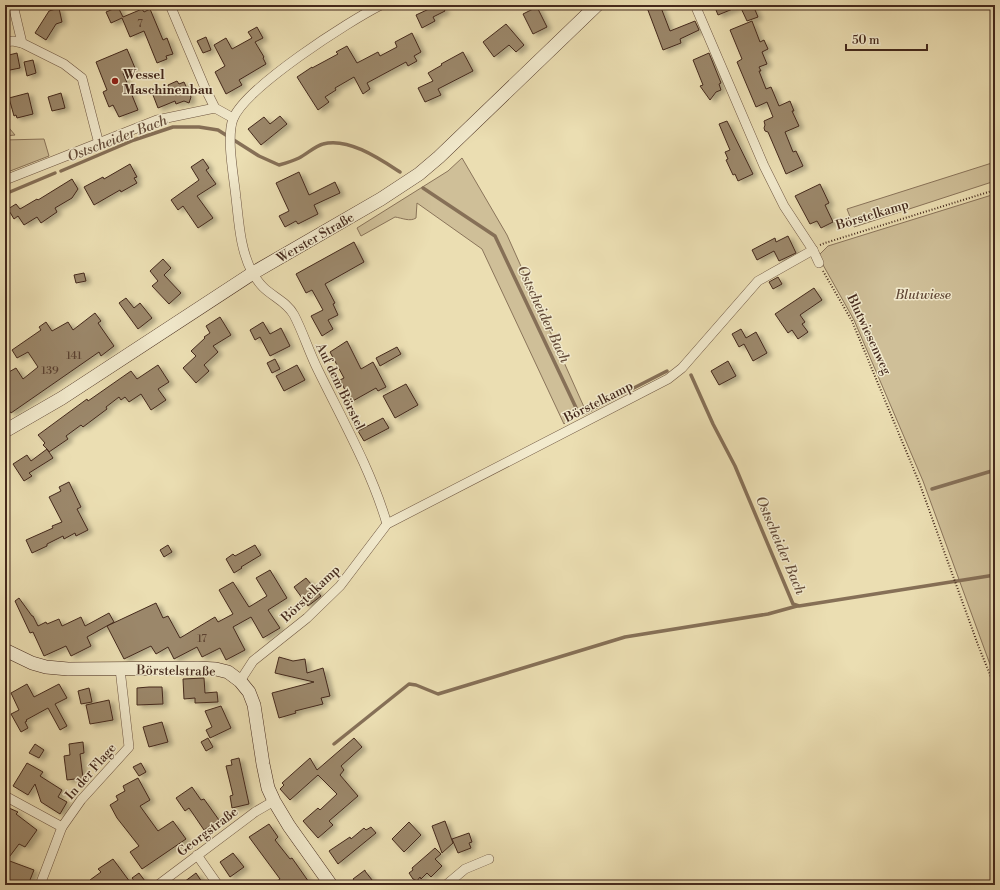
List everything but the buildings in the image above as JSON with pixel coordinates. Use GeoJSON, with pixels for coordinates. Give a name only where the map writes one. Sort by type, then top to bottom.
{"type":"FeatureCollection","features":[{"type":"Feature","properties":{"kind":"main road","name":"Werster Straße"},"geometry":{"type":"LineString","coordinates":[[5,431],[62,398],[253,273],[381,199],[419,174],[597,5]]}},
{"type":"Feature","properties":{"kind":"main road","name":"Börstelstraße"},"geometry":{"type":"LineString","coordinates":[[5,650],[20,658],[46,667],[120,669],[198,668],[216,669],[228,672],[240,681],[249,692],[254,705],[263,764],[268,788],[274,801],[288,826],[331,885]]}},
{"type":"Feature","properties":{"kind":"street"},"geometry":{"type":"LineString","coordinates":[[13,5],[22,43]]}},
{"type":"Feature","properties":{"kind":"street"},"geometry":{"type":"LineString","coordinates":[[170,5],[215,108],[232,123],[240,108],[256,91],[297,58],[331,35],[381,5]]}},
{"type":"Feature","properties":{"kind":"street"},"geometry":{"type":"LineString","coordinates":[[695,5],[764,166],[784,206],[813,250],[819,263]]}},
{"type":"Feature","properties":{"kind":"street"},"geometry":{"type":"LineString","coordinates":[[5,42],[13,41],[22,43],[64,64],[82,78],[99,144]]}},
{"type":"Feature","properties":{"kind":"street"},"geometry":{"type":"LineString","coordinates":[[5,180],[157,120],[215,108]]}},
{"type":"Feature","properties":{"kind":"street","name":"Auf dem Börstel"},"geometry":{"type":"LineString","coordinates":[[232,123],[231,147],[241,244],[253,273],[263,288],[285,304],[294,314],[310,354],[374,486],[387,524]]}},
{"type":"Feature","properties":{"kind":"street","name":"Börstelkamp"},"geometry":{"type":"LineString","coordinates":[[240,681],[253,661],[306,618],[340,586],[387,524],[668,379],[682,368],[758,281],[813,250]]}},
{"type":"Feature","properties":{"kind":"street","name":"In der Flage"},"geometry":{"type":"LineString","coordinates":[[40,885],[62,828],[81,800],[129,747],[120,669]]}},
{"type":"Feature","properties":{"kind":"street"},"geometry":{"type":"LineString","coordinates":[[5,796],[62,828]]}},
{"type":"Feature","properties":{"kind":"street","name":"Georgstraße"},"geometry":{"type":"LineString","coordinates":[[158,885],[255,812],[274,801]]}},
{"type":"Feature","properties":{"kind":"street"},"geometry":{"type":"LineString","coordinates":[[197,856],[218,885]]}},
{"type":"Feature","properties":{"kind":"street"},"geometry":{"type":"LineString","coordinates":[[446,885],[464,869],[489,859]]}},
{"type":"Feature","properties":{"kind":"path","name":"Börstelkamp"},"geometry":{"type":"LineString","coordinates":[[813,250],[825,243],[995,190]]}},
{"type":"Feature","properties":{"kind":"path","name":"Blutwiesenweg"},"geometry":{"type":"LineString","coordinates":[[819,263],[852,321],[919,482],[978,645],[995,687]]}},
{"type":"Feature","properties":{"kind":"green space"},"geometry":{"type":"Polygon","coordinates":[[[5,123],[15,135],[5,136],[5,123]]]}},
{"type":"Feature","properties":{"kind":"green space"},"geometry":{"type":"Polygon","coordinates":[[[44,139],[49,156],[5,173],[5,140],[44,139]]]}},
{"type":"Feature","properties":{"kind":"green space"},"geometry":{"type":"Polygon","coordinates":[[[462,158],[507,235],[584,407],[587,407],[576,413],[564,424],[482,249],[417,203],[416,218],[414,219],[409,220],[395,217],[361,236],[357,228],[448,171],[462,158]]]}},
{"type":"Feature","properties":{"kind":"green space"},"geometry":{"type":"Polygon","coordinates":[[[995,162],[995,181],[854,227],[847,209],[995,162]]]}},
{"type":"Feature","properties":{"kind":"green space","name":"Blutwiese"},"geometry":{"type":"Polygon","coordinates":[[[995,194],[995,678],[923,481],[854,320],[818,256],[828,246],[995,194]]]}},
{"type":"Feature","properties":{"kind":"waterway","name":"Ostscheider Bach"},"geometry":{"type":"LineString","coordinates":[[61,171],[134,140],[173,127],[199,127],[218,130],[259,156],[279,165],[299,158],[320,145],[333,143],[353,146],[363,150],[400,172]]}},
{"type":"Feature","properties":{"kind":"waterway","name":"Ostscheider Bach"},"geometry":{"type":"LineString","coordinates":[[5,194],[55,173]]}},
{"type":"Feature","properties":{"kind":"waterway","name":"Ostscheider Bach"},"geometry":{"type":"LineString","coordinates":[[423,188],[495,236],[578,412],[583,414],[667,371]]}},
{"type":"Feature","properties":{"kind":"waterway","name":"Ostscheider Bach"},"geometry":{"type":"LineString","coordinates":[[691,375],[713,424],[735,466],[793,604],[799,606],[995,575]]}},
{"type":"Feature","properties":{"kind":"waterway"},"geometry":{"type":"LineString","coordinates":[[932,489],[995,470]]}},
{"type":"Feature","properties":{"kind":"waterway"},"geometry":{"type":"LineString","coordinates":[[334,744],[409,684],[416,685],[438,694],[625,637],[768,614],[797,606]]}},
{"type":"Feature","properties":{"kind":"place","name":"Wessel Maschinenbau"},"geometry":{"type":"Point","coordinates":[115,81]}}]}
